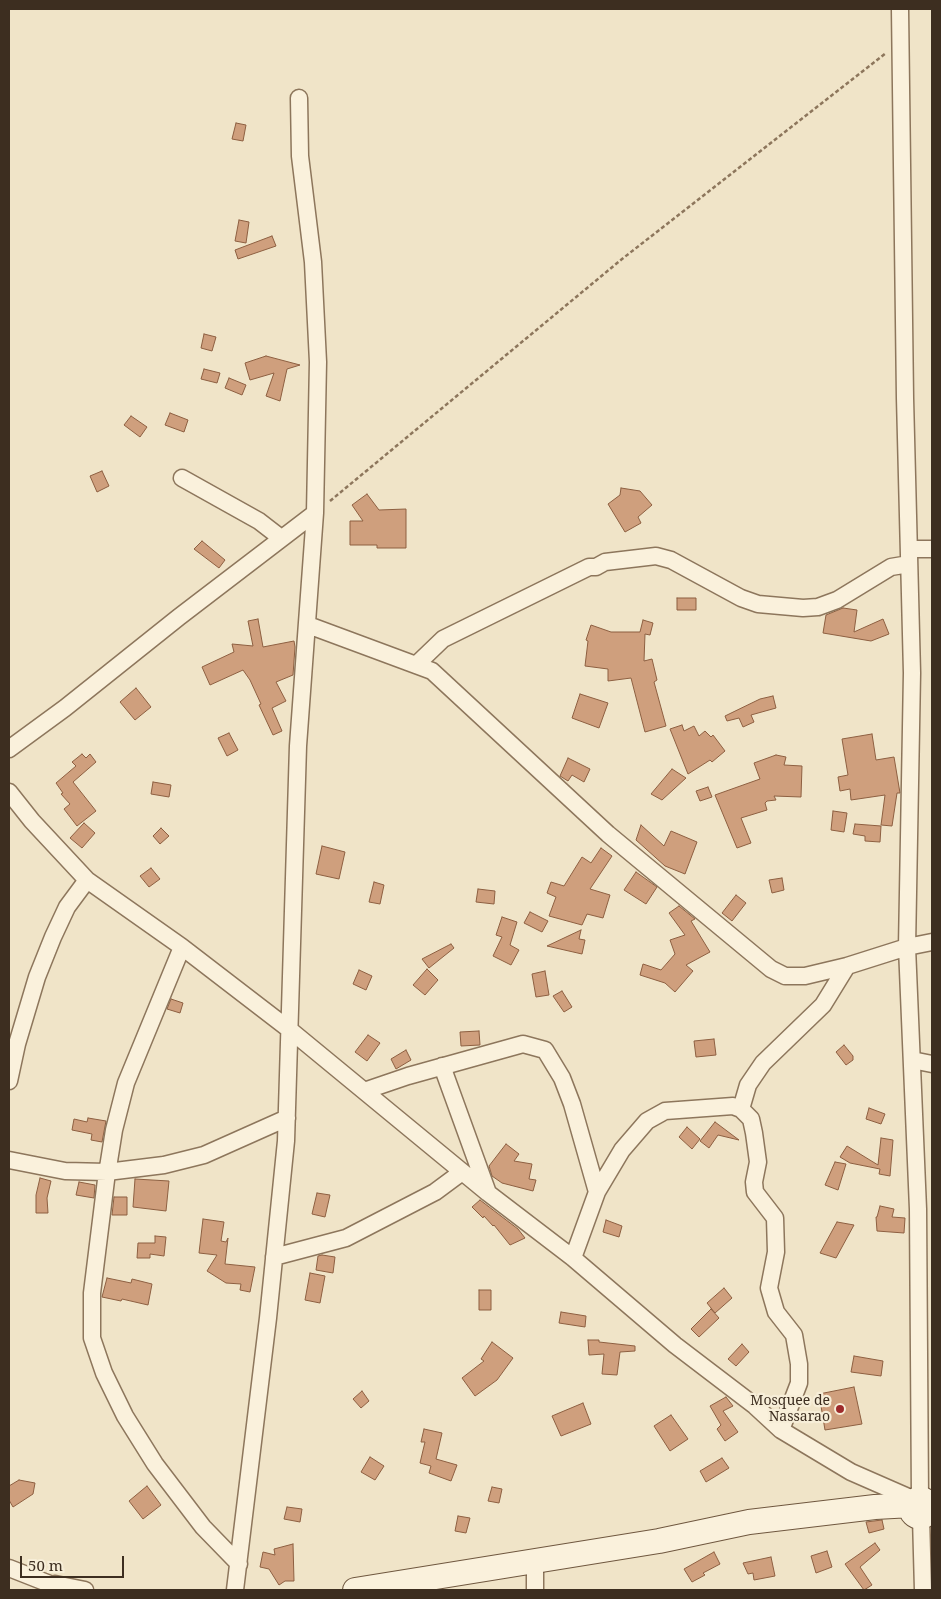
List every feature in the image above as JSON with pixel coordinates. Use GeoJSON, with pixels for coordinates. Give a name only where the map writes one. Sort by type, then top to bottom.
{"type":"FeatureCollection","features":[{"type":"Feature","properties":{"kind":"street"},"geometry":{"type":"LineString","coordinates":[[900,9],[912,673],[907,947],[912,1060],[925,1208],[923,1590]]}},
{"type":"Feature","properties":{"kind":"street"},"geometry":{"type":"LineString","coordinates":[[235,1590],[274,1257],[287,1118],[298,746],[315,514],[318,362],[313,262],[300,156],[299,98]]}},
{"type":"Feature","properties":{"kind":"street"},"geometry":{"type":"LineString","coordinates":[[182,478],[259,521],[281,538]]}},
{"type":"Feature","properties":{"kind":"street"},"geometry":{"type":"LineString","coordinates":[[9,749],[65,708],[281,538],[315,514]]}},
{"type":"Feature","properties":{"kind":"street"},"geometry":{"type":"LineString","coordinates":[[417,664],[443,639],[589,567],[596,567],[605,562],[656,556],[671,560],[741,598],[758,604],[802,608],[818,607],[837,600],[909,557],[932,549]]}},
{"type":"Feature","properties":{"kind":"street"},"geometry":{"type":"LineString","coordinates":[[308,625],[432,671],[608,834],[771,969],[785,976],[805,976],[847,966],[907,947],[932,942]]}},
{"type":"Feature","properties":{"kind":"street"},"geometry":{"type":"LineString","coordinates":[[9,792],[32,821],[87,880],[182,948],[290,1030],[488,1193],[573,1258],[675,1345],[755,1406],[781,1430],[851,1472],[923,1507]]}},
{"type":"Feature","properties":{"kind":"street"},"geometry":{"type":"LineString","coordinates":[[9,1081],[13,1038],[53,937],[67,907],[87,880]]}},
{"type":"Feature","properties":{"kind":"street"},"geometry":{"type":"LineString","coordinates":[[182,948],[126,1083],[114,1130],[92,1292],[92,1338],[104,1373],[125,1416],[155,1464],[203,1527],[239,1564]]}},
{"type":"Feature","properties":{"kind":"street"},"geometry":{"type":"LineString","coordinates":[[741,1108],[748,1085],[763,1064],[823,1005],[847,966]]}},
{"type":"Feature","properties":{"kind":"street"},"geometry":{"type":"LineString","coordinates":[[364,1091],[442,1066],[523,1044],[545,1050],[562,1078],[572,1104],[597,1192]]}},
{"type":"Feature","properties":{"kind":"street"},"geometry":{"type":"LineString","coordinates":[[912,1060],[932,1064]]}},
{"type":"Feature","properties":{"kind":"street"},"geometry":{"type":"LineString","coordinates":[[442,1066],[488,1193]]}},
{"type":"Feature","properties":{"kind":"street"},"geometry":{"type":"LineString","coordinates":[[573,1258],[597,1192],[622,1150],[647,1122],[665,1111],[733,1106],[741,1108],[751,1119],[754,1134],[758,1162],[754,1182],[755,1192],[775,1218],[776,1252],[769,1288],[776,1312],[794,1336],[799,1364],[799,1383],[781,1430]]}},
{"type":"Feature","properties":{"kind":"street"},"geometry":{"type":"LineString","coordinates":[[9,1160],[65,1171],[107,1172],[164,1165],[204,1155],[287,1118]]}},
{"type":"Feature","properties":{"kind":"street"},"geometry":{"type":"LineString","coordinates":[[274,1257],[346,1238],[435,1192],[462,1172]]}},
{"type":"Feature","properties":{"kind":"street"},"geometry":{"type":"LineString","coordinates":[[356,1590],[659,1541],[749,1522],[875,1507],[923,1507]]}},
{"type":"Feature","properties":{"kind":"street"},"geometry":{"type":"LineString","coordinates":[[534,1590],[535,1561]]}},
{"type":"Feature","properties":{"kind":"street"},"geometry":{"type":"LineString","coordinates":[[9,1568],[66,1590]]}},
{"type":"Feature","properties":{"kind":"street"},"geometry":{"type":"LineString","coordinates":[[47,1582],[85,1590]]}},
{"type":"Feature","properties":{"kind":"path"},"geometry":{"type":"LineString","coordinates":[[315,514],[622,259],[900,42]]}},
{"type":"Feature","properties":{"kind":"building"},"geometry":{"type":"Polygon","coordinates":[[[236,123],[246,125],[243,141],[232,139],[236,123]]]}},
{"type":"Feature","properties":{"kind":"building"},"geometry":{"type":"Polygon","coordinates":[[[239,220],[249,222],[246,243],[235,241],[239,220]]]}},
{"type":"Feature","properties":{"kind":"building"},"geometry":{"type":"Polygon","coordinates":[[[272,236],[276,246],[238,259],[235,250],[272,236]]]}},
{"type":"Feature","properties":{"kind":"building"},"geometry":{"type":"Polygon","coordinates":[[[204,334],[216,337],[212,351],[201,348],[204,334]]]}},
{"type":"Feature","properties":{"kind":"building"},"geometry":{"type":"Polygon","coordinates":[[[266,356],[300,365],[287,369],[280,401],[266,396],[274,373],[250,380],[245,363],[266,356]]]}},
{"type":"Feature","properties":{"kind":"building"},"geometry":{"type":"Polygon","coordinates":[[[204,369],[220,373],[217,383],[201,379],[204,369]]]}},
{"type":"Feature","properties":{"kind":"building"},"geometry":{"type":"Polygon","coordinates":[[[229,378],[246,385],[242,395],[225,388],[229,378]]]}},
{"type":"Feature","properties":{"kind":"building"},"geometry":{"type":"Polygon","coordinates":[[[170,413],[188,420],[184,432],[165,425],[170,413]]]}},
{"type":"Feature","properties":{"kind":"building"},"geometry":{"type":"Polygon","coordinates":[[[131,416],[147,427],[140,437],[124,425],[131,416]]]}},
{"type":"Feature","properties":{"kind":"building"},"geometry":{"type":"Polygon","coordinates":[[[102,471],[109,486],[97,492],[90,476],[102,471]]]}},
{"type":"Feature","properties":{"kind":"building"},"geometry":{"type":"Polygon","coordinates":[[[621,488],[640,491],[652,505],[638,517],[641,523],[625,532],[608,504],[620,495],[621,488]]]}},
{"type":"Feature","properties":{"kind":"building"},"geometry":{"type":"Polygon","coordinates":[[[367,494],[379,510],[406,509],[406,548],[377,548],[377,545],[350,545],[350,521],[363,521],[352,505],[367,494]]]}},
{"type":"Feature","properties":{"kind":"building"},"geometry":{"type":"Polygon","coordinates":[[[202,541],[225,560],[219,568],[194,549],[202,541]]]}},
{"type":"Feature","properties":{"kind":"building"},"geometry":{"type":"Polygon","coordinates":[[[677,598],[696,598],[696,610],[677,610],[677,598]]]}},
{"type":"Feature","properties":{"kind":"building"},"geometry":{"type":"Polygon","coordinates":[[[843,608],[857,610],[854,632],[883,619],[889,634],[871,641],[823,633],[826,615],[843,608]]]}},
{"type":"Feature","properties":{"kind":"building"},"geometry":{"type":"Polygon","coordinates":[[[258,619],[263,647],[294,641],[295,647],[293,675],[276,682],[286,701],[272,708],[282,731],[273,735],[250,680],[243,670],[210,685],[202,667],[234,652],[232,644],[253,646],[248,621],[258,619]]]}},
{"type":"Feature","properties":{"kind":"building"},"geometry":{"type":"Polygon","coordinates":[[[643,620],[653,623],[650,635],[645,634],[644,661],[652,659],[657,680],[654,682],[666,726],[645,732],[631,678],[608,681],[608,669],[585,666],[588,641],[586,640],[591,625],[611,632],[640,632],[643,620]]]}},
{"type":"Feature","properties":{"kind":"building"},"geometry":{"type":"Polygon","coordinates":[[[136,688],[151,707],[135,720],[120,702],[136,688]]]}},
{"type":"Feature","properties":{"kind":"building"},"geometry":{"type":"Polygon","coordinates":[[[580,694],[608,703],[599,728],[572,718],[580,694]]]}},
{"type":"Feature","properties":{"kind":"building"},"geometry":{"type":"Polygon","coordinates":[[[773,696],[776,708],[751,715],[754,722],[743,727],[739,718],[727,721],[725,716],[760,699],[773,696]]]}},
{"type":"Feature","properties":{"kind":"building"},"geometry":{"type":"Polygon","coordinates":[[[682,725],[684,731],[694,726],[699,736],[705,731],[711,737],[713,735],[725,751],[712,762],[710,760],[688,774],[670,729],[682,725]]]}},
{"type":"Feature","properties":{"kind":"building"},"geometry":{"type":"Polygon","coordinates":[[[229,733],[238,750],[227,756],[218,738],[229,733]]]}},
{"type":"Feature","properties":{"kind":"building"},"geometry":{"type":"Polygon","coordinates":[[[872,734],[876,760],[894,757],[900,793],[897,793],[892,826],[881,825],[885,795],[851,800],[850,789],[840,791],[838,777],[848,775],[842,739],[872,734]]]}},
{"type":"Feature","properties":{"kind":"building"},"geometry":{"type":"Polygon","coordinates":[[[82,754],[86,758],[90,754],[96,762],[73,782],[96,811],[77,826],[64,809],[70,804],[61,794],[63,793],[56,783],[76,766],[72,762],[82,754]]]}},
{"type":"Feature","properties":{"kind":"building"},"geometry":{"type":"Polygon","coordinates":[[[776,755],[786,757],[784,765],[802,766],[801,797],[774,796],[776,800],[765,803],[767,810],[741,818],[751,843],[737,848],[715,795],[760,779],[754,763],[776,755]]]}},
{"type":"Feature","properties":{"kind":"building"},"geometry":{"type":"Polygon","coordinates":[[[568,758],[590,769],[584,782],[572,775],[568,781],[560,776],[568,758]]]}},
{"type":"Feature","properties":{"kind":"building"},"geometry":{"type":"Polygon","coordinates":[[[672,769],[686,778],[662,800],[651,794],[672,769]]]}},
{"type":"Feature","properties":{"kind":"building"},"geometry":{"type":"Polygon","coordinates":[[[153,782],[171,785],[169,797],[151,794],[153,782]]]}},
{"type":"Feature","properties":{"kind":"building"},"geometry":{"type":"Polygon","coordinates":[[[708,787],[712,797],[700,801],[696,791],[708,787]]]}},
{"type":"Feature","properties":{"kind":"building"},"geometry":{"type":"Polygon","coordinates":[[[833,811],[847,813],[844,832],[831,830],[833,811]]]}},
{"type":"Feature","properties":{"kind":"building"},"geometry":{"type":"Polygon","coordinates":[[[84,823],[95,833],[82,848],[70,838],[84,823]]]}},
{"type":"Feature","properties":{"kind":"building"},"geometry":{"type":"Polygon","coordinates":[[[855,824],[881,826],[880,842],[865,841],[865,836],[853,834],[855,824]]]}},
{"type":"Feature","properties":{"kind":"building"},"geometry":{"type":"Polygon","coordinates":[[[641,825],[664,846],[671,831],[697,842],[685,874],[665,866],[636,840],[641,825]]]}},
{"type":"Feature","properties":{"kind":"building"},"geometry":{"type":"Polygon","coordinates":[[[161,828],[169,836],[160,844],[153,836],[161,828]]]}},
{"type":"Feature","properties":{"kind":"building"},"geometry":{"type":"Polygon","coordinates":[[[322,846],[345,852],[339,879],[316,874],[322,846]]]}},
{"type":"Feature","properties":{"kind":"building"},"geometry":{"type":"Polygon","coordinates":[[[601,848],[612,856],[590,889],[610,895],[603,918],[587,914],[582,925],[549,916],[556,897],[547,893],[551,882],[564,886],[582,857],[591,863],[601,848]]]}},
{"type":"Feature","properties":{"kind":"building"},"geometry":{"type":"Polygon","coordinates":[[[151,868],[160,879],[149,887],[140,876],[151,868]]]}},
{"type":"Feature","properties":{"kind":"building"},"geometry":{"type":"Polygon","coordinates":[[[636,872],[657,887],[646,904],[624,890],[636,872]]]}},
{"type":"Feature","properties":{"kind":"building"},"geometry":{"type":"Polygon","coordinates":[[[782,878],[784,890],[772,893],[769,880],[782,878]]]}},
{"type":"Feature","properties":{"kind":"building"},"geometry":{"type":"Polygon","coordinates":[[[374,882],[384,885],[380,904],[369,902],[374,882]]]}},
{"type":"Feature","properties":{"kind":"building"},"geometry":{"type":"Polygon","coordinates":[[[478,889],[495,891],[494,904],[476,902],[478,889]]]}},
{"type":"Feature","properties":{"kind":"building"},"geometry":{"type":"Polygon","coordinates":[[[736,895],[746,903],[732,921],[722,913],[736,895]]]}},
{"type":"Feature","properties":{"kind":"building"},"geometry":{"type":"Polygon","coordinates":[[[679,906],[695,919],[691,921],[710,952],[686,965],[693,971],[675,992],[665,983],[640,975],[643,964],[661,970],[675,954],[670,940],[685,935],[669,913],[679,906]]]}},
{"type":"Feature","properties":{"kind":"building"},"geometry":{"type":"Polygon","coordinates":[[[530,912],[548,921],[542,932],[524,923],[530,912]]]}},
{"type":"Feature","properties":{"kind":"building"},"geometry":{"type":"Polygon","coordinates":[[[502,917],[517,922],[510,945],[519,950],[511,965],[493,956],[502,937],[496,935],[502,917]]]}},
{"type":"Feature","properties":{"kind":"building"},"geometry":{"type":"Polygon","coordinates":[[[581,930],[579,939],[585,940],[582,954],[547,946],[581,930]]]}},
{"type":"Feature","properties":{"kind":"building"},"geometry":{"type":"Polygon","coordinates":[[[451,944],[454,948],[429,968],[422,959],[451,944]]]}},
{"type":"Feature","properties":{"kind":"building"},"geometry":{"type":"Polygon","coordinates":[[[427,969],[438,980],[425,995],[413,985],[427,969]]]}},
{"type":"Feature","properties":{"kind":"building"},"geometry":{"type":"Polygon","coordinates":[[[359,970],[372,976],[366,990],[353,984],[359,970]]]}},
{"type":"Feature","properties":{"kind":"building"},"geometry":{"type":"Polygon","coordinates":[[[545,971],[549,995],[536,997],[532,974],[545,971]]]}},
{"type":"Feature","properties":{"kind":"building"},"geometry":{"type":"Polygon","coordinates":[[[562,991],[572,1007],[564,1012],[553,996],[562,991]]]}},
{"type":"Feature","properties":{"kind":"building"},"geometry":{"type":"Polygon","coordinates":[[[171,999],[183,1003],[180,1013],[167,1009],[171,999]]]}},
{"type":"Feature","properties":{"kind":"building"},"geometry":{"type":"Polygon","coordinates":[[[479,1031],[480,1045],[461,1046],[460,1032],[479,1031]]]}},
{"type":"Feature","properties":{"kind":"building"},"geometry":{"type":"Polygon","coordinates":[[[368,1035],[380,1043],[367,1061],[355,1052],[368,1035]]]}},
{"type":"Feature","properties":{"kind":"building"},"geometry":{"type":"Polygon","coordinates":[[[714,1039],[716,1055],[696,1057],[694,1041],[714,1039]]]}},
{"type":"Feature","properties":{"kind":"building"},"geometry":{"type":"Polygon","coordinates":[[[844,1045],[853,1056],[853,1060],[846,1065],[836,1052],[844,1045]]]}},
{"type":"Feature","properties":{"kind":"building"},"geometry":{"type":"Polygon","coordinates":[[[406,1050],[411,1060],[396,1069],[391,1059],[406,1050]]]}},
{"type":"Feature","properties":{"kind":"building"},"geometry":{"type":"Polygon","coordinates":[[[869,1108],[885,1114],[881,1124],[866,1119],[869,1108]]]}},
{"type":"Feature","properties":{"kind":"building"},"geometry":{"type":"Polygon","coordinates":[[[88,1118],[106,1121],[102,1142],[91,1140],[92,1134],[72,1130],[74,1119],[87,1122],[88,1118]]]}},
{"type":"Feature","properties":{"kind":"building"},"geometry":{"type":"Polygon","coordinates":[[[715,1122],[739,1140],[718,1135],[709,1148],[700,1141],[715,1122]]]}},
{"type":"Feature","properties":{"kind":"building"},"geometry":{"type":"Polygon","coordinates":[[[687,1127],[700,1139],[692,1149],[679,1137],[687,1127]]]}},
{"type":"Feature","properties":{"kind":"building"},"geometry":{"type":"Polygon","coordinates":[[[881,1138],[893,1140],[890,1176],[879,1174],[880,1169],[850,1163],[840,1157],[847,1146],[878,1165],[881,1138]]]}},
{"type":"Feature","properties":{"kind":"building"},"geometry":{"type":"Polygon","coordinates":[[[506,1144],[519,1154],[514,1161],[532,1164],[529,1179],[536,1180],[533,1191],[502,1183],[492,1176],[489,1166],[506,1144]]]}},
{"type":"Feature","properties":{"kind":"building"},"geometry":{"type":"Polygon","coordinates":[[[835,1162],[846,1164],[838,1190],[825,1185],[835,1162]]]}},
{"type":"Feature","properties":{"kind":"building"},"geometry":{"type":"Polygon","coordinates":[[[40,1178],[51,1181],[47,1198],[48,1213],[36,1213],[36,1195],[40,1178]]]}},
{"type":"Feature","properties":{"kind":"building"},"geometry":{"type":"Polygon","coordinates":[[[135,1179],[169,1181],[166,1211],[133,1207],[135,1179]]]}},
{"type":"Feature","properties":{"kind":"building"},"geometry":{"type":"Polygon","coordinates":[[[79,1182],[95,1185],[94,1198],[76,1195],[79,1182]]]}},
{"type":"Feature","properties":{"kind":"building"},"geometry":{"type":"Polygon","coordinates":[[[317,1193],[330,1195],[325,1217],[312,1214],[317,1193]]]}},
{"type":"Feature","properties":{"kind":"building"},"geometry":{"type":"Polygon","coordinates":[[[114,1197],[127,1197],[127,1215],[112,1215],[114,1197]]]}},
{"type":"Feature","properties":{"kind":"building"},"geometry":{"type":"Polygon","coordinates":[[[480,1200],[518,1229],[525,1238],[510,1245],[494,1225],[484,1216],[483,1218],[472,1207],[480,1200]]]}},
{"type":"Feature","properties":{"kind":"building"},"geometry":{"type":"Polygon","coordinates":[[[880,1206],[894,1209],[892,1217],[905,1218],[904,1233],[877,1231],[876,1217],[880,1206]]]}},
{"type":"Feature","properties":{"kind":"building"},"geometry":{"type":"Polygon","coordinates":[[[203,1219],[224,1222],[221,1241],[226,1242],[228,1238],[225,1264],[255,1267],[250,1292],[240,1290],[241,1284],[226,1283],[207,1271],[217,1255],[199,1253],[203,1219]]]}},
{"type":"Feature","properties":{"kind":"building"},"geometry":{"type":"Polygon","coordinates":[[[606,1220],[622,1226],[619,1237],[603,1232],[606,1220]]]}},
{"type":"Feature","properties":{"kind":"building"},"geometry":{"type":"Polygon","coordinates":[[[837,1222],[854,1225],[836,1258],[820,1253],[837,1222]]]}},
{"type":"Feature","properties":{"kind":"building"},"geometry":{"type":"Polygon","coordinates":[[[155,1236],[166,1237],[164,1256],[150,1254],[150,1258],[137,1258],[138,1243],[155,1243],[155,1236]]]}},
{"type":"Feature","properties":{"kind":"building"},"geometry":{"type":"Polygon","coordinates":[[[318,1256],[335,1257],[333,1273],[316,1270],[318,1256]]]}},
{"type":"Feature","properties":{"kind":"building"},"geometry":{"type":"Polygon","coordinates":[[[310,1273],[325,1276],[320,1303],[305,1300],[310,1273]]]}},
{"type":"Feature","properties":{"kind":"building"},"geometry":{"type":"Polygon","coordinates":[[[107,1278],[131,1283],[132,1279],[152,1284],[148,1305],[102,1297],[107,1278]]]}},
{"type":"Feature","properties":{"kind":"building"},"geometry":{"type":"Polygon","coordinates":[[[724,1288],[732,1298],[715,1313],[707,1303],[724,1288]]]}},
{"type":"Feature","properties":{"kind":"building"},"geometry":{"type":"Polygon","coordinates":[[[479,1290],[491,1290],[491,1310],[479,1310],[479,1290]]]}},
{"type":"Feature","properties":{"kind":"building"},"geometry":{"type":"Polygon","coordinates":[[[711,1309],[719,1318],[699,1337],[691,1329],[711,1309]]]}},
{"type":"Feature","properties":{"kind":"building"},"geometry":{"type":"Polygon","coordinates":[[[561,1312],[586,1316],[585,1327],[559,1323],[561,1312]]]}},
{"type":"Feature","properties":{"kind":"building"},"geometry":{"type":"Polygon","coordinates":[[[588,1340],[635,1346],[635,1351],[620,1352],[617,1375],[602,1374],[604,1354],[589,1355],[588,1340]]]}},
{"type":"Feature","properties":{"kind":"building"},"geometry":{"type":"Polygon","coordinates":[[[492,1342],[513,1358],[497,1380],[475,1396],[462,1378],[484,1361],[481,1359],[492,1342]]]}},
{"type":"Feature","properties":{"kind":"building"},"geometry":{"type":"Polygon","coordinates":[[[742,1344],[749,1352],[736,1366],[728,1359],[742,1344]]]}},
{"type":"Feature","properties":{"kind":"building"},"geometry":{"type":"Polygon","coordinates":[[[854,1356],[883,1361],[881,1376],[851,1372],[854,1356]]]}},
{"type":"Feature","properties":{"kind":"building","name":"Mosquee de Nassarao"},"geometry":{"type":"Polygon","coordinates":[[[854,1387],[862,1424],[825,1430],[819,1394],[854,1387]]]}},
{"type":"Feature","properties":{"kind":"building"},"geometry":{"type":"Polygon","coordinates":[[[362,1391],[369,1401],[361,1408],[353,1399],[362,1391]]]}},
{"type":"Feature","properties":{"kind":"building"},"geometry":{"type":"Polygon","coordinates":[[[726,1397],[733,1406],[723,1411],[738,1432],[725,1441],[717,1429],[721,1425],[710,1406],[726,1397]]]}},
{"type":"Feature","properties":{"kind":"building"},"geometry":{"type":"Polygon","coordinates":[[[583,1403],[591,1424],[561,1436],[552,1416],[583,1403]]]}},
{"type":"Feature","properties":{"kind":"building"},"geometry":{"type":"Polygon","coordinates":[[[671,1415],[688,1439],[670,1451],[654,1426],[671,1415]]]}},
{"type":"Feature","properties":{"kind":"building"},"geometry":{"type":"Polygon","coordinates":[[[424,1429],[442,1433],[436,1459],[457,1465],[451,1481],[429,1473],[431,1466],[420,1463],[425,1442],[421,1442],[424,1429]]]}},
{"type":"Feature","properties":{"kind":"building"},"geometry":{"type":"Polygon","coordinates":[[[370,1457],[384,1466],[375,1480],[361,1472],[370,1457]]]}},
{"type":"Feature","properties":{"kind":"building"},"geometry":{"type":"Polygon","coordinates":[[[722,1458],[729,1468],[706,1482],[700,1471],[722,1458]]]}},
{"type":"Feature","properties":{"kind":"building"},"geometry":{"type":"Polygon","coordinates":[[[19,1480],[35,1483],[33,1494],[13,1507],[9,1500],[9,1486],[19,1480]]]}},
{"type":"Feature","properties":{"kind":"building"},"geometry":{"type":"Polygon","coordinates":[[[147,1486],[161,1505],[143,1519],[129,1501],[147,1486]]]}},
{"type":"Feature","properties":{"kind":"building"},"geometry":{"type":"Polygon","coordinates":[[[492,1487],[502,1489],[499,1503],[488,1501],[492,1487]]]}},
{"type":"Feature","properties":{"kind":"building"},"geometry":{"type":"Polygon","coordinates":[[[287,1507],[302,1509],[300,1522],[284,1519],[287,1507]]]}},
{"type":"Feature","properties":{"kind":"building"},"geometry":{"type":"Polygon","coordinates":[[[458,1516],[470,1518],[466,1533],[455,1531],[458,1516]]]}},
{"type":"Feature","properties":{"kind":"building"},"geometry":{"type":"Polygon","coordinates":[[[882,1520],[884,1529],[869,1533],[866,1522],[882,1520]]]}},
{"type":"Feature","properties":{"kind":"building"},"geometry":{"type":"Polygon","coordinates":[[[875,1543],[880,1550],[860,1567],[872,1585],[864,1590],[845,1564],[875,1543]]]}},
{"type":"Feature","properties":{"kind":"building"},"geometry":{"type":"Polygon","coordinates":[[[293,1544],[294,1581],[285,1581],[279,1585],[269,1569],[260,1567],[263,1552],[275,1555],[274,1549],[293,1544]]]}},
{"type":"Feature","properties":{"kind":"building"},"geometry":{"type":"Polygon","coordinates":[[[827,1551],[832,1567],[816,1573],[811,1556],[827,1551]]]}},
{"type":"Feature","properties":{"kind":"building"},"geometry":{"type":"Polygon","coordinates":[[[714,1552],[720,1564],[703,1573],[705,1575],[692,1582],[684,1569],[714,1552]]]}},
{"type":"Feature","properties":{"kind":"building"},"geometry":{"type":"Polygon","coordinates":[[[771,1557],[775,1576],[754,1580],[753,1573],[748,1574],[743,1563],[771,1557]]]}},
{"type":"Feature","properties":{"kind":"place","name":"Mosquee de Nassarao"},"geometry":{"type":"Point","coordinates":[840,1409]}}]}
